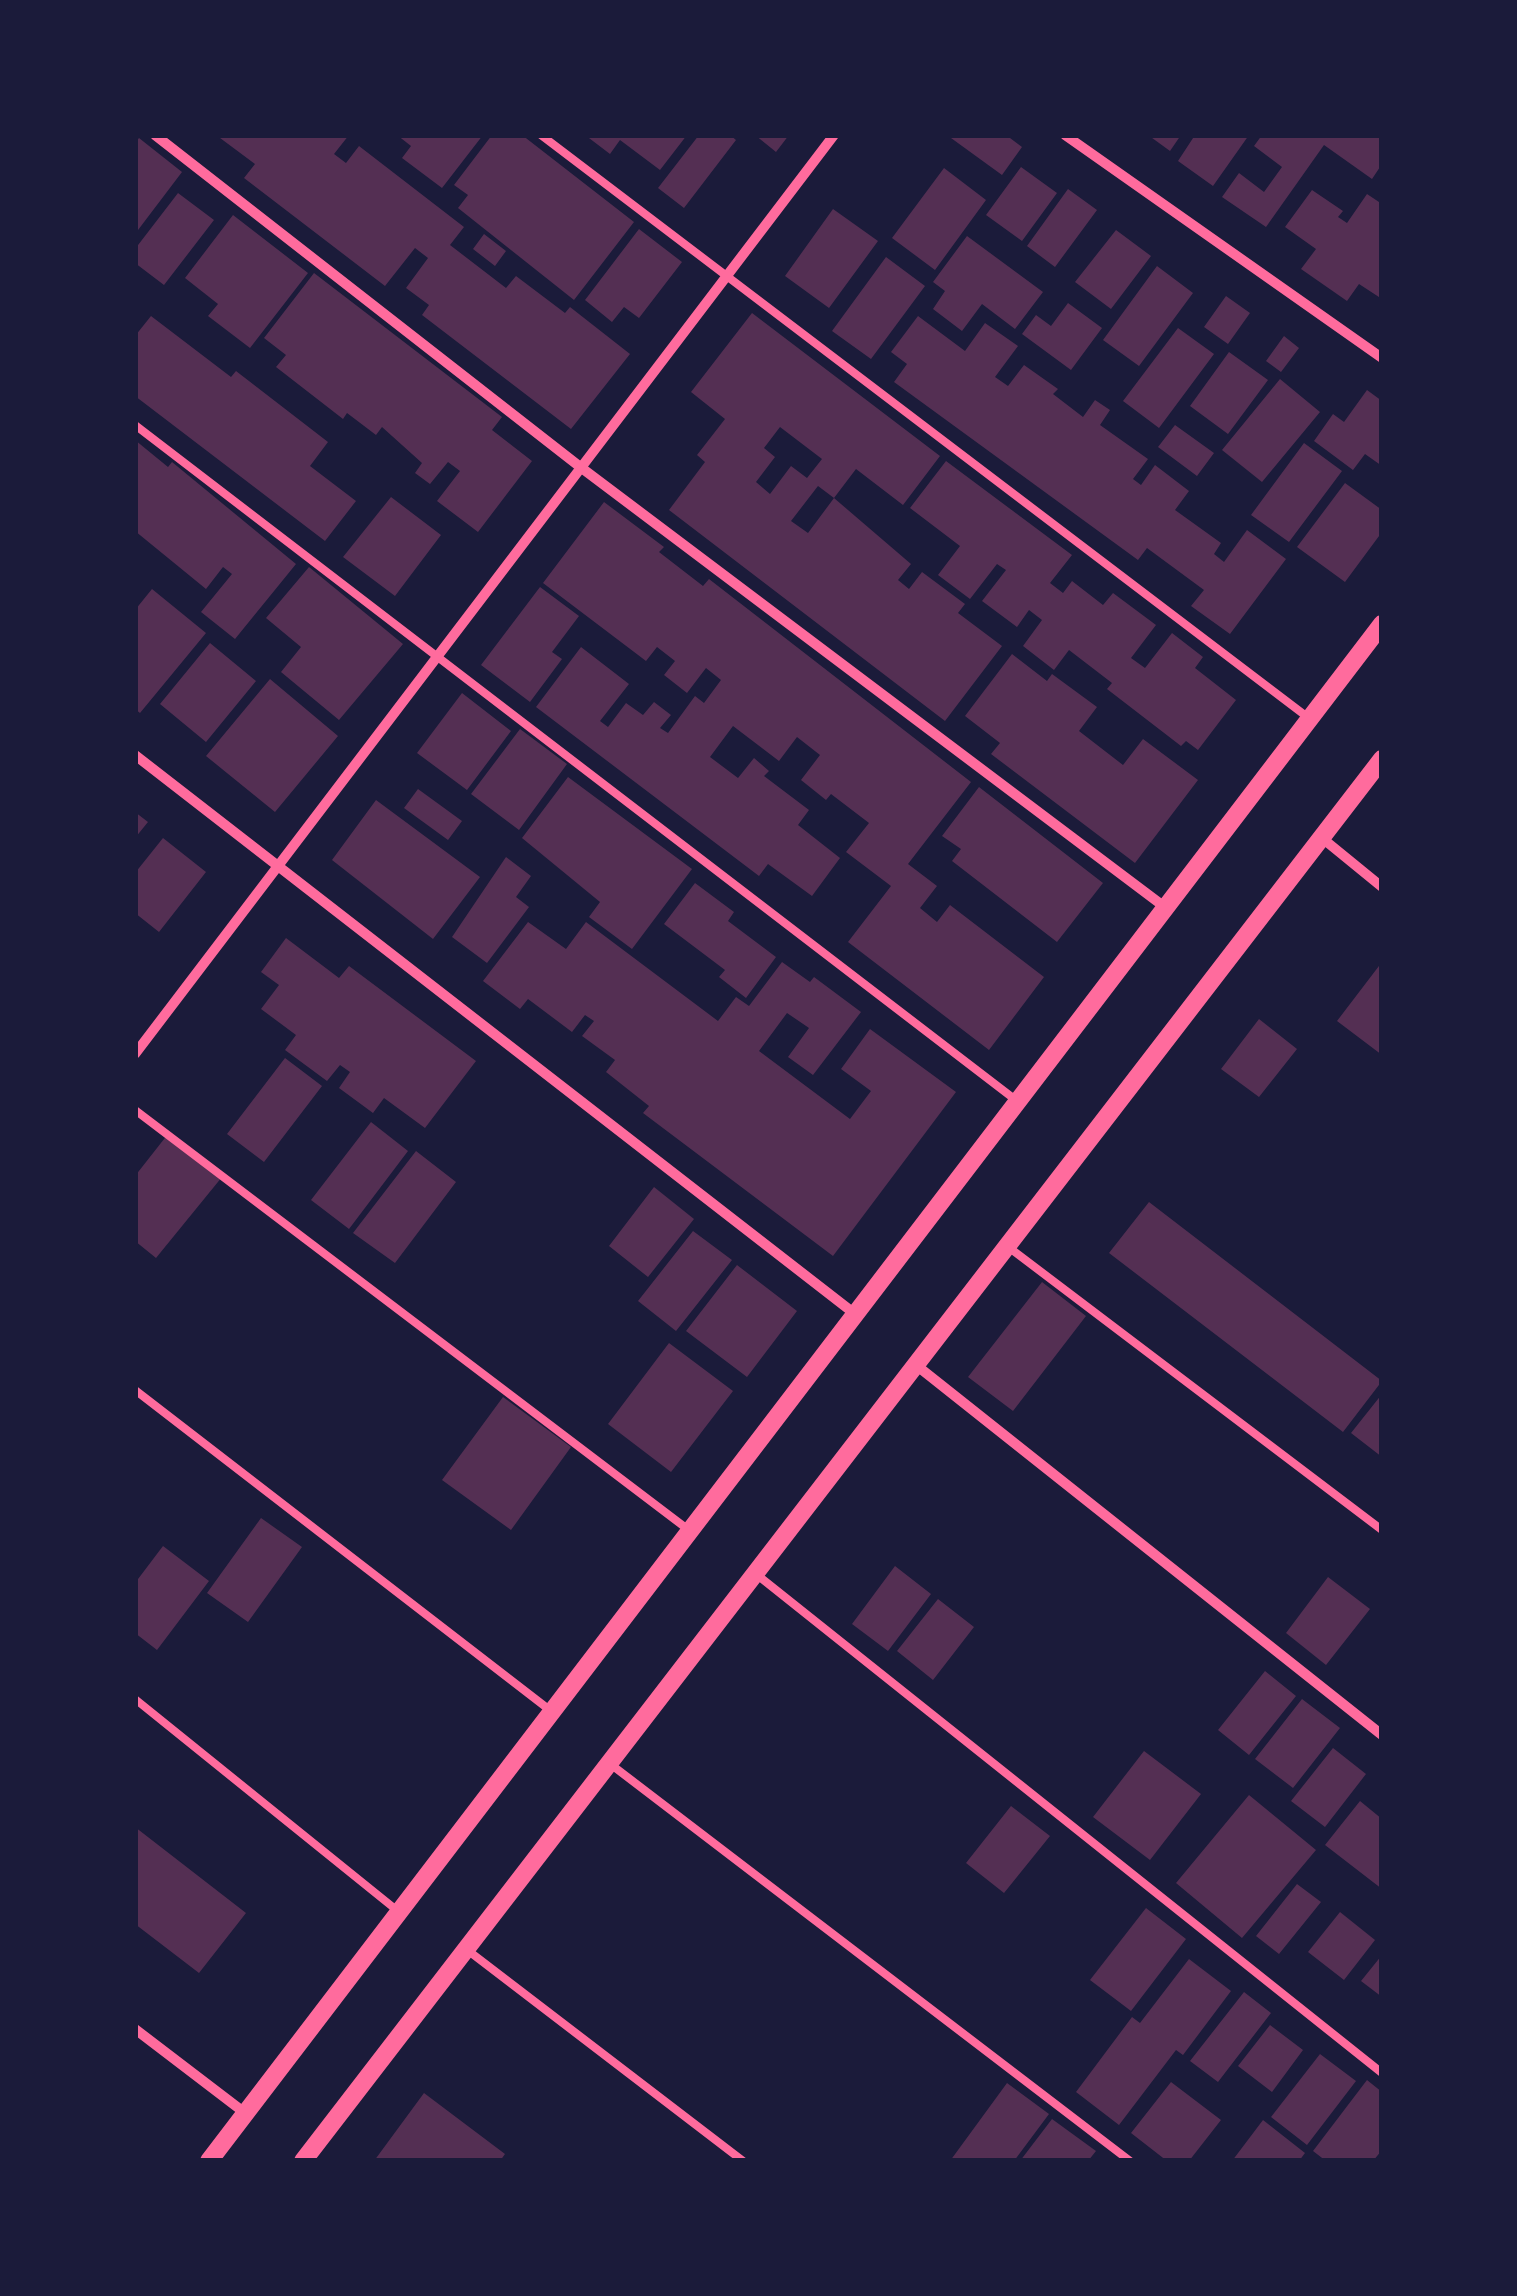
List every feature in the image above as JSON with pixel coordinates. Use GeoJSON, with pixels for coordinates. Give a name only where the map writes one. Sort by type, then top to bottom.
{"type":"FeatureCollection","features":[{"type":"Feature","properties":{"kind":"street"},"geometry":{"type":"LineString","coordinates":[[155,135],[579,466],[1166,908]]}},
{"type":"Feature","properties":{"kind":"street"},"geometry":{"type":"LineString","coordinates":[[135,1054],[722,276],[834,135]]}},
{"type":"Feature","properties":{"kind":"street"},"geometry":{"type":"LineString","coordinates":[[1065,135],[1382,358]]}},
{"type":"Feature","properties":{"kind":"street"},"geometry":{"type":"LineString","coordinates":[[209,2161],[1382,624]]}},
{"type":"Feature","properties":{"kind":"street"},"geometry":{"type":"LineString","coordinates":[[135,755],[855,1314]]}},
{"type":"Feature","properties":{"kind":"street"},"geometry":{"type":"LineString","coordinates":[[303,2161],[1382,759]]}},
{"type":"Feature","properties":{"kind":"street"},"geometry":{"type":"LineString","coordinates":[[1322,838],[1382,887]]}},
{"type":"Feature","properties":{"kind":"street"},"geometry":{"type":"LineString","coordinates":[[916,1365],[1382,1735]]}},
{"type":"Feature","properties":{"kind":"street"},"geometry":{"type":"LineString","coordinates":[[135,2029],[245,2113]]}},
{"type":"Feature","properties":{"kind":"lane"},"geometry":{"type":"LineString","coordinates":[[541,135],[1310,719]]}},
{"type":"Feature","properties":{"kind":"lane"},"geometry":{"type":"LineString","coordinates":[[135,425],[1018,1102]]}},
{"type":"Feature","properties":{"kind":"lane"},"geometry":{"type":"LineString","coordinates":[[135,1110],[690,1531]]}},
{"type":"Feature","properties":{"kind":"lane"},"geometry":{"type":"LineString","coordinates":[[1007,1246],[1382,1530]]}},
{"type":"Feature","properties":{"kind":"lane"},"geometry":{"type":"LineString","coordinates":[[135,1390],[554,1713]]}},
{"type":"Feature","properties":{"kind":"lane"},"geometry":{"type":"LineString","coordinates":[[755,1574],[1382,2073]]}},
{"type":"Feature","properties":{"kind":"lane"},"geometry":{"type":"LineString","coordinates":[[135,1699],[399,1912]]}},
{"type":"Feature","properties":{"kind":"lane"},"geometry":{"type":"LineString","coordinates":[[609,1764],[1130,2161]]}},
{"type":"Feature","properties":{"kind":"lane"},"geometry":{"type":"LineString","coordinates":[[466,1949],[743,2161]]}},
{"type":"Feature","properties":{"kind":"building"},"geometry":{"type":"Polygon","coordinates":[[[216,135],[349,135],[334,154],[346,163],[359,146],[464,227],[450,245],[506,288],[516,276],[565,313],[570,307],[630,354],[571,429],[422,315],[429,305],[406,288],[428,258],[415,248],[385,286],[244,178],[255,164],[216,135]]]}},
{"type":"Feature","properties":{"kind":"building"},"geometry":{"type":"Polygon","coordinates":[[[397,135],[483,135],[442,188],[402,158],[411,146],[397,135]]]}},
{"type":"Feature","properties":{"kind":"building"},"geometry":{"type":"Polygon","coordinates":[[[492,135],[522,135],[634,222],[574,300],[458,208],[468,195],[454,185],[492,135]]]}},
{"type":"Feature","properties":{"kind":"building"},"geometry":{"type":"Polygon","coordinates":[[[585,135],[687,135],[660,170],[620,140],[610,154],[585,135]]]}},
{"type":"Feature","properties":{"kind":"building"},"geometry":{"type":"Polygon","coordinates":[[[699,135],[730,135],[736,140],[684,208],[658,188],[699,135]]]}},
{"type":"Feature","properties":{"kind":"building"},"geometry":{"type":"Polygon","coordinates":[[[755,135],[789,135],[776,152],[755,135]]]}},
{"type":"Feature","properties":{"kind":"building"},"geometry":{"type":"Polygon","coordinates":[[[1006,135],[1022,147],[1002,175],[951,138],[1006,135]]]}},
{"type":"Feature","properties":{"kind":"building"},"geometry":{"type":"Polygon","coordinates":[[[1148,135],[1181,135],[1170,151],[1148,135]]]}},
{"type":"Feature","properties":{"kind":"building"},"geometry":{"type":"Polygon","coordinates":[[[1195,135],[1249,135],[1213,186],[1178,161],[1195,135]]]}},
{"type":"Feature","properties":{"kind":"building"},"geometry":{"type":"Polygon","coordinates":[[[1262,135],[1382,135],[1382,164],[1372,179],[1324,145],[1266,227],[1222,197],[1239,173],[1264,192],[1282,167],[1254,146],[1262,135]]]}},
{"type":"Feature","properties":{"kind":"building"},"geometry":{"type":"Polygon","coordinates":[[[139,138],[182,172],[135,234],[135,143],[139,138]]]}},
{"type":"Feature","properties":{"kind":"building"},"geometry":{"type":"Polygon","coordinates":[[[1021,167],[1057,193],[1022,241],[986,215],[1021,167]]]}},
{"type":"Feature","properties":{"kind":"building"},"geometry":{"type":"Polygon","coordinates":[[[944,168],[986,200],[935,270],[892,238],[944,168]]]}},
{"type":"Feature","properties":{"kind":"building"},"geometry":{"type":"Polygon","coordinates":[[[1068,189],[1097,210],[1055,267],[1027,246],[1068,189]]]}},
{"type":"Feature","properties":{"kind":"building"},"geometry":{"type":"Polygon","coordinates":[[[1312,190],[1343,211],[1338,217],[1347,223],[1367,194],[1382,204],[1382,299],[1359,284],[1347,301],[1301,269],[1316,249],[1285,227],[1312,190]]]}},
{"type":"Feature","properties":{"kind":"building"},"geometry":{"type":"Polygon","coordinates":[[[178,193],[214,220],[164,285],[135,263],[135,249],[178,193]]]}},
{"type":"Feature","properties":{"kind":"building"},"geometry":{"type":"Polygon","coordinates":[[[833,209],[878,241],[829,308],[785,276],[833,209]]]}},
{"type":"Feature","properties":{"kind":"building"},"geometry":{"type":"Polygon","coordinates":[[[233,215],[308,273],[250,348],[208,316],[218,304],[185,278],[233,215]]]}},
{"type":"Feature","properties":{"kind":"building"},"geometry":{"type":"Polygon","coordinates":[[[639,229],[682,262],[639,318],[624,307],[612,322],[585,300],[639,229]]]}},
{"type":"Feature","properties":{"kind":"building"},"geometry":{"type":"Polygon","coordinates":[[[1116,230],[1151,256],[1111,309],[1075,282],[1116,230]]]}},
{"type":"Feature","properties":{"kind":"building"},"geometry":{"type":"Polygon","coordinates":[[[484,234],[506,251],[495,266],[473,249],[484,234]]]}},
{"type":"Feature","properties":{"kind":"building"},"geometry":{"type":"Polygon","coordinates":[[[967,236],[1043,292],[1015,329],[982,304],[962,331],[933,309],[945,291],[933,282],[967,236]]]}},
{"type":"Feature","properties":{"kind":"building"},"geometry":{"type":"Polygon","coordinates":[[[886,257],[925,286],[871,359],[832,331],[886,257]]]}},
{"type":"Feature","properties":{"kind":"building"},"geometry":{"type":"Polygon","coordinates":[[[1157,266],[1193,293],[1139,366],[1103,340],[1157,266]]]}},
{"type":"Feature","properties":{"kind":"building"},"geometry":{"type":"Polygon","coordinates":[[[314,273],[502,417],[492,430],[532,461],[478,532],[437,501],[460,471],[448,462],[430,484],[415,473],[422,463],[382,427],[376,435],[347,413],[343,419],[276,367],[286,355],[264,338],[314,273]]]}},
{"type":"Feature","properties":{"kind":"building"},"geometry":{"type":"Polygon","coordinates":[[[1226,296],[1250,313],[1228,344],[1204,327],[1226,296]]]}},
{"type":"Feature","properties":{"kind":"building"},"geometry":{"type":"Polygon","coordinates":[[[1068,303],[1102,328],[1071,370],[1022,334],[1036,315],[1051,326],[1068,303]]]}},
{"type":"Feature","properties":{"kind":"building"},"geometry":{"type":"Polygon","coordinates":[[[752,313],[940,456],[903,505],[856,469],[834,498],[911,564],[898,580],[909,589],[922,572],[965,604],[958,613],[1002,646],[945,721],[669,510],[705,462],[697,455],[725,419],[691,392],[752,313]],[[780,427],[764,448],[775,457],[756,482],[770,494],[791,466],[807,478],[822,459],[780,427]],[[818,486],[791,521],[808,533],[834,498],[818,486]]]}},
{"type":"Feature","properties":{"kind":"building"},"geometry":{"type":"Polygon","coordinates":[[[151,316],[231,377],[236,371],[328,442],[310,466],[356,501],[325,541],[135,396],[135,336],[151,316]]]}},
{"type":"Feature","properties":{"kind":"building"},"geometry":{"type":"Polygon","coordinates":[[[918,316],[965,351],[985,323],[1018,346],[995,377],[1008,386],[1024,365],[1058,389],[1053,394],[1083,417],[1095,400],[1110,410],[1100,425],[1148,459],[1133,479],[1141,485],[1155,465],[1189,491],[1175,510],[1221,543],[1214,554],[1224,562],[1247,530],[1286,559],[1230,634],[1191,606],[1204,590],[1147,548],[1138,560],[894,382],[907,364],[891,352],[918,316]]]}},
{"type":"Feature","properties":{"kind":"building"},"geometry":{"type":"Polygon","coordinates":[[[1178,328],[1214,354],[1159,428],[1123,401],[1178,328]]]}},
{"type":"Feature","properties":{"kind":"building"},"geometry":{"type":"Polygon","coordinates":[[[1284,336],[1299,348],[1281,372],[1266,361],[1284,336]]]}},
{"type":"Feature","properties":{"kind":"building"},"geometry":{"type":"Polygon","coordinates":[[[1229,352],[1268,380],[1228,434],[1190,406],[1229,352]]]}},
{"type":"Feature","properties":{"kind":"building"},"geometry":{"type":"Polygon","coordinates":[[[1280,379],[1320,412],[1262,482],[1222,450],[1280,379]]]}},
{"type":"Feature","properties":{"kind":"building"},"geometry":{"type":"Polygon","coordinates":[[[1367,390],[1382,401],[1382,466],[1365,454],[1353,470],[1314,441],[1333,414],[1344,422],[1367,390]]]}},
{"type":"Feature","properties":{"kind":"building"},"geometry":{"type":"Polygon","coordinates":[[[1175,425],[1214,453],[1197,476],[1158,447],[1175,425]]]}},
{"type":"Feature","properties":{"kind":"building"},"geometry":{"type":"Polygon","coordinates":[[[135,440],[168,467],[172,462],[296,564],[235,639],[201,612],[232,574],[223,567],[206,589],[135,531],[135,440]]]}},
{"type":"Feature","properties":{"kind":"building"},"geometry":{"type":"Polygon","coordinates":[[[1304,443],[1342,471],[1289,542],[1251,515],[1304,443]]]}},
{"type":"Feature","properties":{"kind":"building"},"geometry":{"type":"Polygon","coordinates":[[[946,461],[1072,555],[1050,583],[1063,593],[1072,581],[1103,605],[1113,593],[1156,625],[1131,658],[1145,668],[1172,633],[1203,657],[1195,668],[1236,700],[1198,750],[1186,741],[1181,746],[1107,689],[1112,683],[1069,650],[1054,670],[1023,646],[1042,620],[1029,610],[1017,627],[982,601],[1006,570],[997,564],[970,599],[938,575],[960,546],[910,508],[946,461]]]}},
{"type":"Feature","properties":{"kind":"building"},"geometry":{"type":"Polygon","coordinates":[[[1345,483],[1382,510],[1382,532],[1345,582],[1297,547],[1345,483]]]}},
{"type":"Feature","properties":{"kind":"building"},"geometry":{"type":"Polygon","coordinates":[[[391,497],[441,535],[395,596],[343,557],[391,497]]]}},
{"type":"Feature","properties":{"kind":"building"},"geometry":{"type":"Polygon","coordinates":[[[604,502],[664,547],[659,552],[703,586],[709,579],[971,782],[908,864],[937,886],[920,908],[937,922],[950,905],[1044,977],[989,1050],[848,942],[891,886],[846,852],[869,823],[831,794],[826,800],[801,780],[820,755],[797,737],[779,761],[733,726],[710,757],[738,778],[754,758],[769,771],[764,776],[809,810],[798,825],[840,858],[812,896],[768,864],[759,876],[536,707],[581,647],[629,684],[600,721],[608,727],[626,703],[643,715],[654,702],[671,715],[660,728],[668,733],[695,696],[704,703],[721,680],[706,668],[687,693],[664,675],[675,661],[657,647],[646,661],[543,583],[604,502]]]}},
{"type":"Feature","properties":{"kind":"building"},"geometry":{"type":"Polygon","coordinates":[[[309,567],[403,644],[339,720],[281,672],[301,647],[266,618],[309,567]]]}},
{"type":"Feature","properties":{"kind":"building"},"geometry":{"type":"Polygon","coordinates":[[[540,587],[579,616],[552,652],[562,659],[530,702],[481,665],[540,587]]]}},
{"type":"Feature","properties":{"kind":"building"},"geometry":{"type":"Polygon","coordinates":[[[152,589],[206,633],[140,713],[135,709],[135,610],[152,589]]]}},
{"type":"Feature","properties":{"kind":"building"},"geometry":{"type":"Polygon","coordinates":[[[210,643],[256,681],[206,742],[160,704],[210,643]]]}},
{"type":"Feature","properties":{"kind":"building"},"geometry":{"type":"Polygon","coordinates":[[[1012,654],[1047,681],[1052,674],[1097,707],[1079,731],[1123,765],[1143,739],[1198,780],[1135,863],[991,754],[1000,743],[965,716],[1012,654]]]}},
{"type":"Feature","properties":{"kind":"building"},"geometry":{"type":"Polygon","coordinates":[[[270,679],[338,736],[275,812],[206,756],[270,679]]]}},
{"type":"Feature","properties":{"kind":"building"},"geometry":{"type":"Polygon","coordinates":[[[462,693],[511,731],[467,790],[417,753],[462,693]]]}},
{"type":"Feature","properties":{"kind":"building"},"geometry":{"type":"Polygon","coordinates":[[[520,729],[567,764],[519,830],[471,794],[520,729]]]}},
{"type":"Feature","properties":{"kind":"building"},"geometry":{"type":"Polygon","coordinates":[[[568,777],[692,869],[632,949],[589,917],[600,902],[522,838],[568,777]]]}},
{"type":"Feature","properties":{"kind":"building"},"geometry":{"type":"Polygon","coordinates":[[[979,787],[1103,883],[1057,942],[952,861],[961,849],[942,836],[979,787]]]}},
{"type":"Feature","properties":{"kind":"building"},"geometry":{"type":"Polygon","coordinates":[[[418,789],[462,821],[448,840],[404,808],[418,789]]]}},
{"type":"Feature","properties":{"kind":"building"},"geometry":{"type":"Polygon","coordinates":[[[376,800],[480,877],[433,939],[332,860],[376,800]]]}},
{"type":"Feature","properties":{"kind":"building"},"geometry":{"type":"Polygon","coordinates":[[[135,812],[148,822],[135,838],[135,812]]]}},
{"type":"Feature","properties":{"kind":"building"},"geometry":{"type":"Polygon","coordinates":[[[163,838],[206,872],[159,932],[135,913],[135,873],[163,838]]]}},
{"type":"Feature","properties":{"kind":"building"},"geometry":{"type":"Polygon","coordinates":[[[506,857],[531,876],[516,897],[529,907],[487,963],[452,937],[506,857]]]}},
{"type":"Feature","properties":{"kind":"building"},"geometry":{"type":"Polygon","coordinates":[[[695,883],[734,912],[728,921],[776,957],[746,998],[719,977],[725,970],[664,924],[695,883]]]}},
{"type":"Feature","properties":{"kind":"building"},"geometry":{"type":"Polygon","coordinates":[[[528,922],[566,949],[586,922],[718,1021],[736,997],[749,1006],[782,962],[810,982],[814,977],[861,1012],[813,1075],[788,1057],[809,1028],[787,1013],[759,1051],[850,1119],[871,1091],[841,1069],[870,1029],[956,1092],[833,1256],[643,1113],[649,1106],[606,1072],[615,1060],[582,1036],[594,1021],[585,1015],[572,1032],[528,999],[520,1009],[483,981],[528,922]]]}},
{"type":"Feature","properties":{"kind":"building"},"geometry":{"type":"Polygon","coordinates":[[[286,938],[339,978],[349,966],[476,1061],[425,1128],[384,1098],[373,1113],[339,1088],[350,1072],[340,1065],[327,1081],[285,1050],[296,1035],[261,1009],[279,985],[261,972],[286,938]]]}},
{"type":"Feature","properties":{"kind":"building"},"geometry":{"type":"Polygon","coordinates":[[[1382,962],[1382,1055],[1337,1021],[1382,962]]]}},
{"type":"Feature","properties":{"kind":"building"},"geometry":{"type":"Polygon","coordinates":[[[1259,1019],[1297,1049],[1259,1097],[1221,1069],[1259,1019]]]}},
{"type":"Feature","properties":{"kind":"building"},"geometry":{"type":"Polygon","coordinates":[[[285,1058],[322,1086],[264,1162],[227,1134],[285,1058]]]}},
{"type":"Feature","properties":{"kind":"building"},"geometry":{"type":"Polygon","coordinates":[[[371,1122],[408,1151],[349,1229],[311,1200],[371,1122]]]}},
{"type":"Feature","properties":{"kind":"building"},"geometry":{"type":"Polygon","coordinates":[[[168,1134],[222,1177],[156,1258],[135,1241],[135,1176],[168,1134]]]}},
{"type":"Feature","properties":{"kind":"building"},"geometry":{"type":"Polygon","coordinates":[[[416,1151],[456,1182],[395,1263],[353,1233],[416,1151]]]}},
{"type":"Feature","properties":{"kind":"building"},"geometry":{"type":"Polygon","coordinates":[[[654,1187],[694,1219],[648,1277],[609,1246],[654,1187]]]}},
{"type":"Feature","properties":{"kind":"building"},"geometry":{"type":"Polygon","coordinates":[[[1149,1202],[1382,1381],[1343,1432],[1109,1253],[1149,1202]]]}},
{"type":"Feature","properties":{"kind":"building"},"geometry":{"type":"Polygon","coordinates":[[[693,1231],[732,1260],[676,1331],[638,1301],[693,1231]]]}},
{"type":"Feature","properties":{"kind":"building"},"geometry":{"type":"Polygon","coordinates":[[[737,1265],[797,1311],[747,1377],[686,1331],[737,1265]]]}},
{"type":"Feature","properties":{"kind":"building"},"geometry":{"type":"Polygon","coordinates":[[[1042,1282],[1086,1316],[1013,1411],[968,1377],[1042,1282]]]}},
{"type":"Feature","properties":{"kind":"building"},"geometry":{"type":"Polygon","coordinates":[[[669,1343],[733,1391],[671,1472],[608,1424],[669,1343]]]}},
{"type":"Feature","properties":{"kind":"building"},"geometry":{"type":"Polygon","coordinates":[[[1382,1394],[1382,1457],[1351,1433],[1382,1394]]]}},
{"type":"Feature","properties":{"kind":"building"},"geometry":{"type":"Polygon","coordinates":[[[503,1397],[571,1447],[511,1530],[442,1480],[503,1397]]]}},
{"type":"Feature","properties":{"kind":"building"},"geometry":{"type":"Polygon","coordinates":[[[261,1518],[302,1547],[248,1622],[207,1593],[261,1518]]]}},
{"type":"Feature","properties":{"kind":"building"},"geometry":{"type":"Polygon","coordinates":[[[163,1546],[209,1581],[157,1650],[135,1633],[135,1583],[163,1546]]]}},
{"type":"Feature","properties":{"kind":"building"},"geometry":{"type":"Polygon","coordinates":[[[895,1566],[931,1594],[888,1651],[852,1624],[895,1566]]]}},
{"type":"Feature","properties":{"kind":"building"},"geometry":{"type":"Polygon","coordinates":[[[1328,1577],[1370,1609],[1326,1665],[1286,1633],[1328,1577]]]}},
{"type":"Feature","properties":{"kind":"building"},"geometry":{"type":"Polygon","coordinates":[[[938,1599],[974,1627],[933,1680],[897,1651],[938,1599]]]}},
{"type":"Feature","properties":{"kind":"building"},"geometry":{"type":"Polygon","coordinates":[[[1265,1671],[1296,1696],[1249,1755],[1218,1730],[1265,1671]]]}},
{"type":"Feature","properties":{"kind":"building"},"geometry":{"type":"Polygon","coordinates":[[[1302,1699],[1340,1728],[1293,1788],[1255,1759],[1302,1699]]]}},
{"type":"Feature","properties":{"kind":"building"},"geometry":{"type":"Polygon","coordinates":[[[1333,1748],[1366,1774],[1325,1827],[1291,1801],[1333,1748]]]}},
{"type":"Feature","properties":{"kind":"building"},"geometry":{"type":"Polygon","coordinates":[[[1144,1751],[1201,1794],[1150,1860],[1093,1817],[1144,1751]]]}},
{"type":"Feature","properties":{"kind":"building"},"geometry":{"type":"Polygon","coordinates":[[[1249,1795],[1316,1850],[1242,1938],[1176,1883],[1249,1795]]]}},
{"type":"Feature","properties":{"kind":"building"},"geometry":{"type":"Polygon","coordinates":[[[1360,1801],[1382,1819],[1382,1889],[1325,1845],[1360,1801]]]}},
{"type":"Feature","properties":{"kind":"building"},"geometry":{"type":"Polygon","coordinates":[[[1011,1806],[1050,1836],[1004,1893],[966,1863],[1011,1806]]]}},
{"type":"Feature","properties":{"kind":"building"},"geometry":{"type":"Polygon","coordinates":[[[135,1827],[246,1913],[199,1973],[135,1924],[135,1827]]]}},
{"type":"Feature","properties":{"kind":"building"},"geometry":{"type":"Polygon","coordinates":[[[1297,1884],[1321,1902],[1279,1954],[1256,1936],[1297,1884]]]}},
{"type":"Feature","properties":{"kind":"building"},"geometry":{"type":"Polygon","coordinates":[[[1146,1908],[1186,1939],[1131,2011],[1090,1980],[1146,1908]]]}},
{"type":"Feature","properties":{"kind":"building"},"geometry":{"type":"Polygon","coordinates":[[[1340,1912],[1375,1940],[1344,1980],[1308,1952],[1340,1912]]]}},
{"type":"Feature","properties":{"kind":"building"},"geometry":{"type":"Polygon","coordinates":[[[1382,1955],[1382,1997],[1361,1981],[1382,1955]]]}},
{"type":"Feature","properties":{"kind":"building"},"geometry":{"type":"Polygon","coordinates":[[[1189,1959],[1231,1991],[1183,2055],[1176,2050],[1119,2125],[1076,2092],[1132,2017],[1140,2023],[1189,1959]]]}},
{"type":"Feature","properties":{"kind":"building"},"geometry":{"type":"Polygon","coordinates":[[[1244,1992],[1271,2013],[1218,2082],[1190,2061],[1244,1992]]]}},
{"type":"Feature","properties":{"kind":"building"},"geometry":{"type":"Polygon","coordinates":[[[1270,2025],[1303,2050],[1272,2092],[1238,2066],[1270,2025]]]}},
{"type":"Feature","properties":{"kind":"building"},"geometry":{"type":"Polygon","coordinates":[[[1320,2054],[1356,2081],[1307,2145],[1271,2117],[1320,2054]]]}},
{"type":"Feature","properties":{"kind":"building"},"geometry":{"type":"Polygon","coordinates":[[[1367,2080],[1382,2092],[1382,2150],[1373,2161],[1326,2161],[1313,2151],[1367,2080]]]}},
{"type":"Feature","properties":{"kind":"building"},"geometry":{"type":"Polygon","coordinates":[[[1171,2082],[1221,2120],[1189,2161],[1167,2161],[1131,2133],[1171,2082]]]}},
{"type":"Feature","properties":{"kind":"building"},"geometry":{"type":"Polygon","coordinates":[[[1007,2083],[1049,2114],[1014,2161],[950,2161],[1007,2083]]]}},
{"type":"Feature","properties":{"kind":"building"},"geometry":{"type":"Polygon","coordinates":[[[424,2093],[505,2154],[500,2161],[374,2161],[424,2093]]]}},
{"type":"Feature","properties":{"kind":"building"},"geometry":{"type":"Polygon","coordinates":[[[1052,2119],[1096,2151],[1088,2161],[1020,2161],[1052,2119]]]}},
{"type":"Feature","properties":{"kind":"building"},"geometry":{"type":"Polygon","coordinates":[[[1263,2120],[1305,2153],[1299,2161],[1232,2161],[1263,2120]]]}}]}
